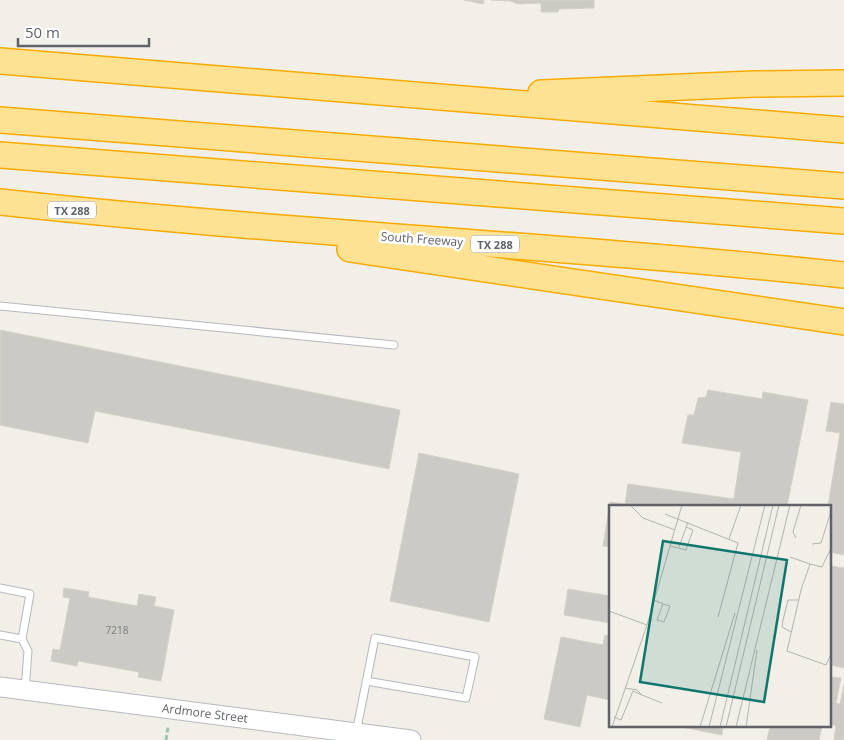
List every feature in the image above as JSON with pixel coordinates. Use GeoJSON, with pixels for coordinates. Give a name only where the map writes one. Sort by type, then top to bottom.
{"type":"FeatureCollection","features":[{"type":"Feature","properties":{"kind":"highway"},"geometry":{"type":"LineString","coordinates":[[0,61],[844,130]]}},
{"type":"Feature","properties":{"kind":"highway"},"geometry":{"type":"LineString","coordinates":[[439,98],[754,84],[844,83]]}},
{"type":"Feature","properties":{"kind":"highway"},"geometry":{"type":"LineString","coordinates":[[0,120],[844,186]]}},
{"type":"Feature","properties":{"kind":"highway"},"geometry":{"type":"LineString","coordinates":[[0,155],[844,221]]}},
{"type":"Feature","properties":{"kind":"highway","name":"South Freeway"},"geometry":{"type":"LineString","coordinates":[[0,202],[145,218],[705,260],[844,275]]}},
{"type":"Feature","properties":{"kind":"highway"},"geometry":{"type":"LineString","coordinates":[[145,218],[844,322]]}},
{"type":"Feature","properties":{"kind":"street","name":"Ardmore Street"},"geometry":{"type":"LineString","coordinates":[[0,687],[411,740]]}},
{"type":"Feature","properties":{"kind":"lane"},"geometry":{"type":"LineString","coordinates":[[0,306],[394,346]]}},
{"type":"Feature","properties":{"kind":"lane"},"geometry":{"type":"LineString","coordinates":[[0,588],[30,594],[22,639],[28,651],[24,690]]}},
{"type":"Feature","properties":{"kind":"lane"},"geometry":{"type":"LineString","coordinates":[[1,635],[22,639]]}},
{"type":"Feature","properties":{"kind":"lane"},"geometry":{"type":"LineString","coordinates":[[356,733],[366,681],[375,638],[475,657],[466,698],[366,681]]}},
{"type":"Feature","properties":{"kind":"building"},"geometry":{"type":"Polygon","coordinates":[[[464,0],[484,0],[483,4],[464,0]]]}},
{"type":"Feature","properties":{"kind":"building"},"geometry":{"type":"Polygon","coordinates":[[[491,0],[594,0],[594,8],[559,9],[558,12],[541,12],[541,3],[518,4],[510,1],[491,0]]]}},
{"type":"Feature","properties":{"kind":"building"},"geometry":{"type":"Polygon","coordinates":[[[0,330],[400,410],[389,469],[95,411],[88,443],[0,425],[0,330]]]}},
{"type":"Feature","properties":{"kind":"building"},"geometry":{"type":"Polygon","coordinates":[[[708,390],[762,399],[763,392],[808,400],[787,505],[610,505],[610,502],[625,504],[628,484],[734,499],[741,452],[682,443],[688,415],[694,415],[698,398],[706,397],[708,390]]]}},
{"type":"Feature","properties":{"kind":"building"},"geometry":{"type":"Polygon","coordinates":[[[831,402],[844,404],[844,555],[832,552],[832,505],[828,505],[840,433],[826,431],[831,402]]]}},
{"type":"Feature","properties":{"kind":"building"},"geometry":{"type":"Polygon","coordinates":[[[419,453],[519,474],[489,622],[390,601],[419,453]]]}},
{"type":"Feature","properties":{"kind":"building"},"geometry":{"type":"Polygon","coordinates":[[[609,508],[609,547],[603,546],[609,508]]]}},
{"type":"Feature","properties":{"kind":"building"},"geometry":{"type":"Polygon","coordinates":[[[832,566],[844,568],[844,668],[832,665],[832,566]]]}},
{"type":"Feature","properties":{"kind":"building"},"geometry":{"type":"Polygon","coordinates":[[[64,588],[89,592],[88,597],[137,606],[139,594],[156,597],[154,606],[174,610],[161,681],[138,677],[139,672],[78,661],[77,666],[51,661],[53,649],[60,650],[70,598],[63,597],[64,588]]]}},
{"type":"Feature","properties":{"kind":"building"},"geometry":{"type":"Polygon","coordinates":[[[568,589],[609,596],[609,623],[564,615],[568,589]]]}},
{"type":"Feature","properties":{"kind":"building"},"geometry":{"type":"Polygon","coordinates":[[[605,635],[609,636],[609,700],[587,695],[580,727],[544,719],[561,637],[603,645],[605,635]]]}},
{"type":"Feature","properties":{"kind":"building"},"geometry":{"type":"Polygon","coordinates":[[[832,677],[841,678],[836,703],[840,704],[844,685],[844,740],[834,740],[836,726],[832,725],[832,677]]]}},
{"type":"Feature","properties":{"kind":"building"},"geometry":{"type":"Polygon","coordinates":[[[686,728],[723,728],[722,735],[686,728]]]}},
{"type":"Feature","properties":{"kind":"building"},"geometry":{"type":"Polygon","coordinates":[[[770,728],[822,728],[819,740],[767,740],[770,728]]]}}]}
